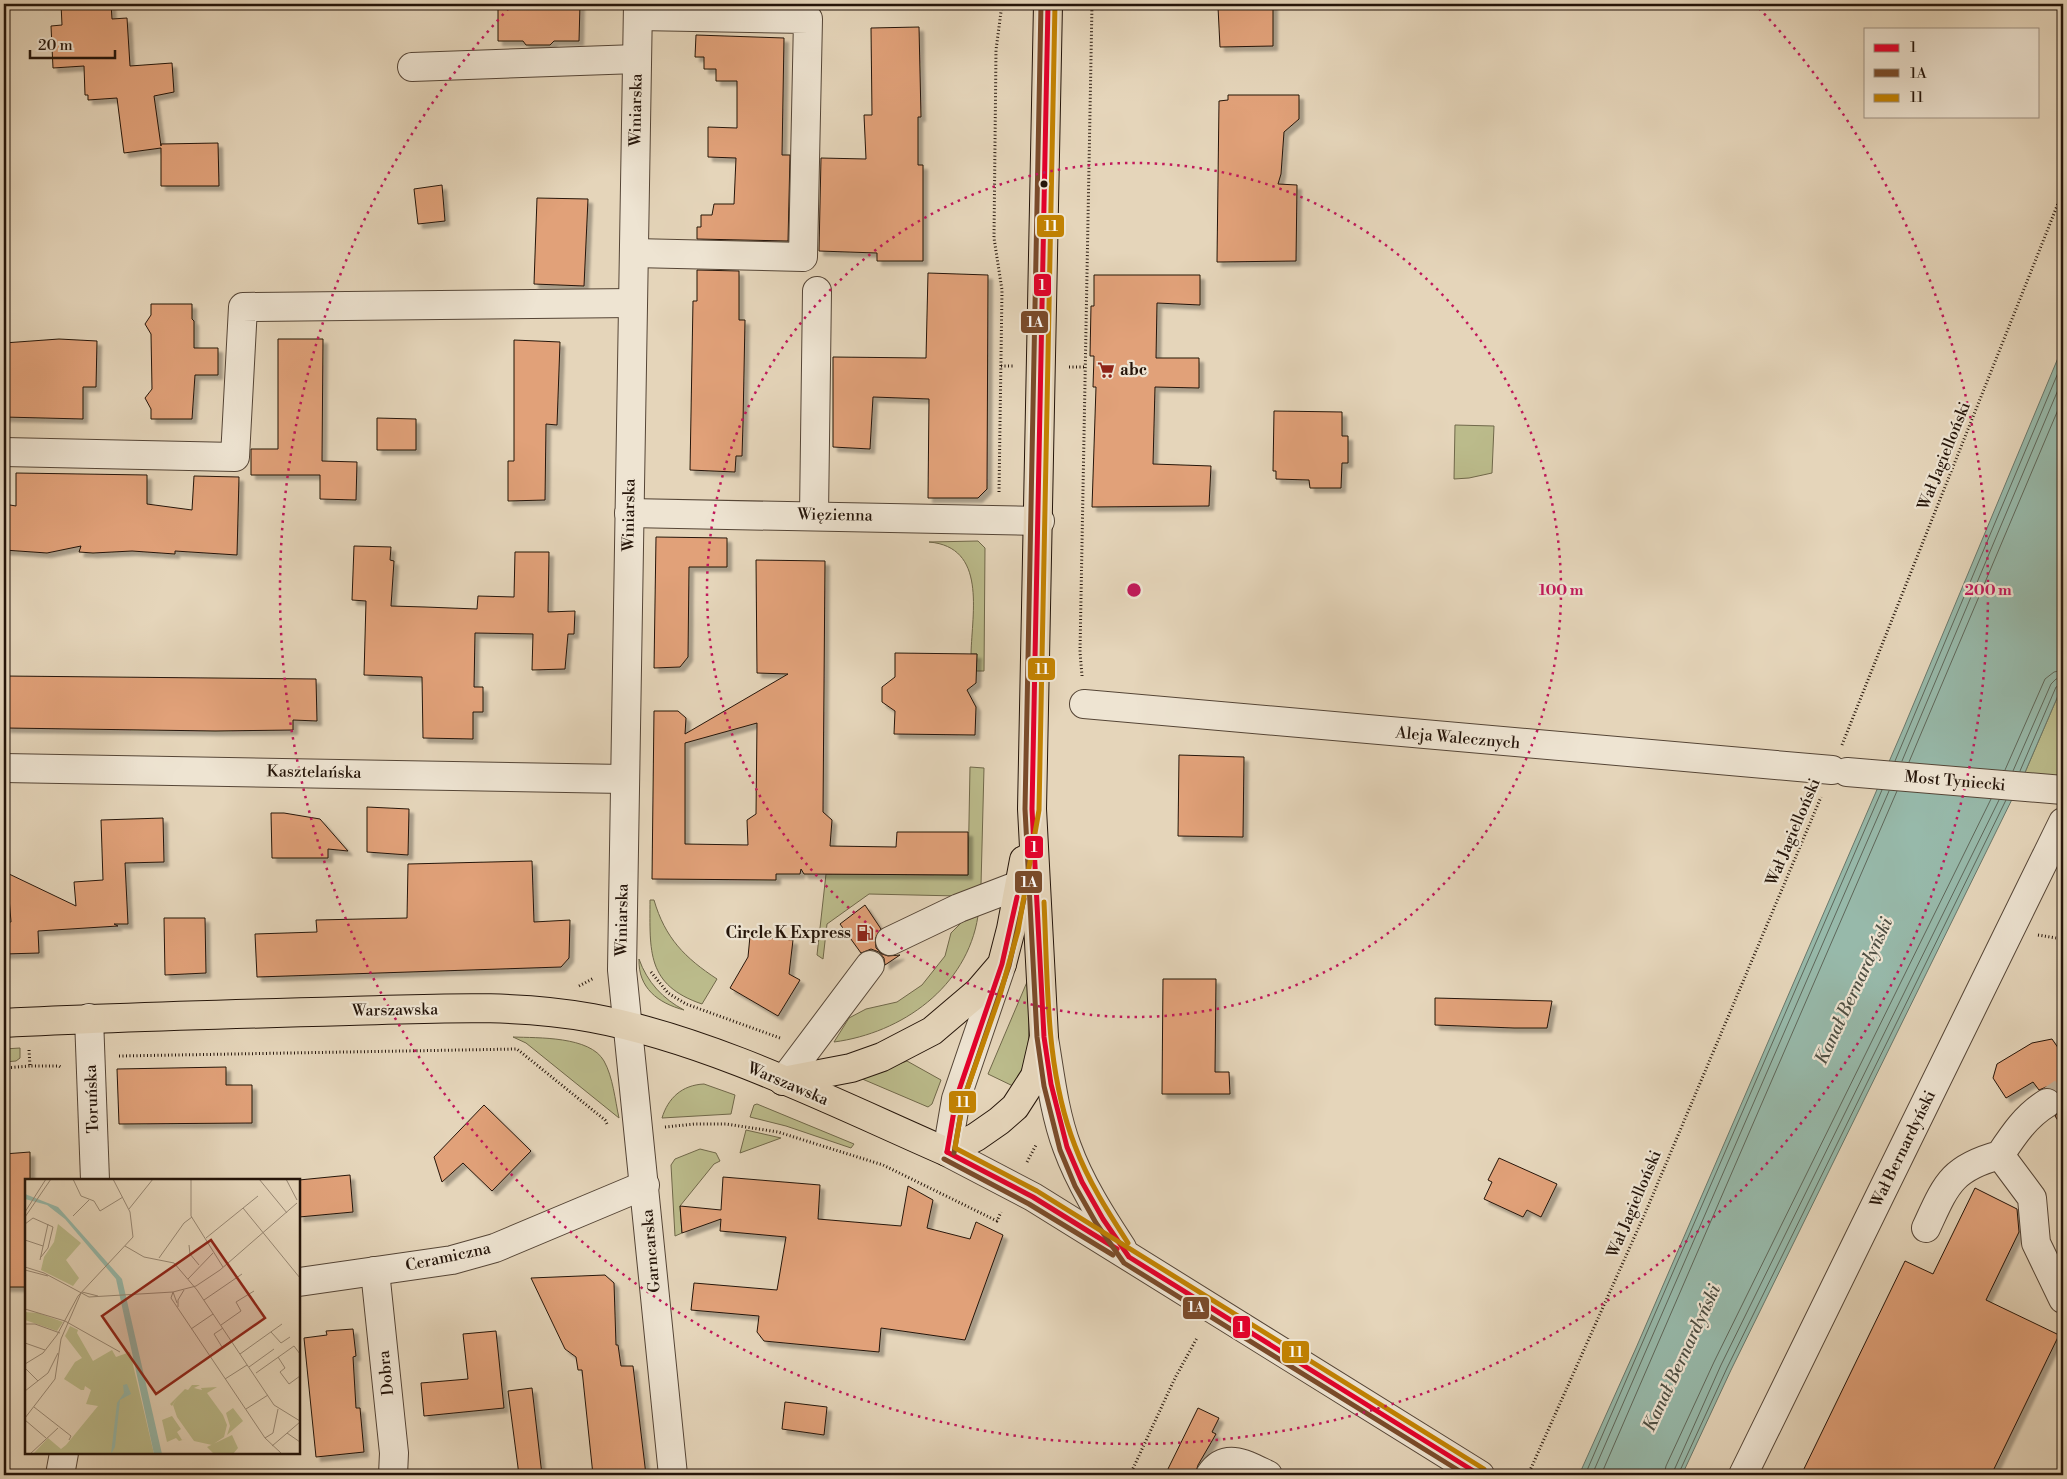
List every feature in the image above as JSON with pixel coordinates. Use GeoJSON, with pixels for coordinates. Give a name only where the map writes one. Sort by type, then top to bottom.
{"type":"FeatureCollection","features":[{"type":"Feature","properties":{"kind":"main road"},"geometry":{"type":"LineString","coordinates":[[947,1152],[976,1137],[999,1121],[1014,1107],[1034,1076],[1044,1037],[1032,809],[1040,520],[1048,4]]}},
{"type":"Feature","properties":{"kind":"main road"},"geometry":{"type":"LineString","coordinates":[[783,1081],[851,1068],[911,1044],[953,1015],[978,992],[1002,964],[1019,885],[1032,809]]}},
{"type":"Feature","properties":{"kind":"main road","name":"Warszawska"},"geometry":{"type":"LineString","coordinates":[[4,1024],[89,1018],[482,1009],[564,1013],[628,1026],[719,1056],[783,1081],[947,1152]]}},
{"type":"Feature","properties":{"kind":"street","name":"Winiarska"},"geometry":{"type":"LineString","coordinates":[[628,1026],[622,970],[638,10]]}},
{"type":"Feature","properties":{"kind":"street"},"geometry":{"type":"LineString","coordinates":[[634,253],[803,257],[808,19],[638,10]]}},
{"type":"Feature","properties":{"kind":"street"},"geometry":{"type":"LineString","coordinates":[[412,67],[637,59]]}},
{"type":"Feature","properties":{"kind":"street"},"geometry":{"type":"LineString","coordinates":[[814,515],[817,291]]}},
{"type":"Feature","properties":{"kind":"street"},"geometry":{"type":"LineString","coordinates":[[4,452],[235,457],[243,307],[632,303]]}},
{"type":"Feature","properties":{"kind":"street","name":"Więzienna"},"geometry":{"type":"LineString","coordinates":[[630,513],[1040,520]]}},
{"type":"Feature","properties":{"kind":"street","name":"Aleja Walecznych"},"geometry":{"type":"LineString","coordinates":[[1084,704],[1840,771]]}},
{"type":"Feature","properties":{"kind":"street","name":"Kasztelańska"},"geometry":{"type":"LineString","coordinates":[[4,768],[624,779]]}},
{"type":"Feature","properties":{"kind":"street","name":"Most Tyniecki"},"geometry":{"type":"LineString","coordinates":[[1840,771],[2063,790]]}},
{"type":"Feature","properties":{"kind":"street","name":"Wał Bernardyński"},"geometry":{"type":"LineString","coordinates":[[1743,1475],[2063,822]]}},
{"type":"Feature","properties":{"kind":"street"},"geometry":{"type":"LineString","coordinates":[[890,941],[959,908],[1019,885]]}},
{"type":"Feature","properties":{"kind":"street"},"geometry":{"type":"LineString","coordinates":[[947,1152],[956,1099],[1002,964]]}},
{"type":"Feature","properties":{"kind":"street"},"geometry":{"type":"LineString","coordinates":[[783,1081],[870,965]]}},
{"type":"Feature","properties":{"kind":"street","name":"Toruńska"},"geometry":{"type":"LineString","coordinates":[[89,1018],[95,1179]]}},
{"type":"Feature","properties":{"kind":"street","name":"Garncarska"},"geometry":{"type":"LineString","coordinates":[[628,1026],[673,1475]]}},
{"type":"Feature","properties":{"kind":"street"},"geometry":{"type":"LineString","coordinates":[[1044,1037],[1051,1084],[1067,1147],[1095,1204],[1129,1257]]}},
{"type":"Feature","properties":{"kind":"street"},"geometry":{"type":"LineString","coordinates":[[1926,1228],[1946,1186],[1964,1169],[1979,1161],[2000,1155],[2020,1125],[2034,1111],[2047,1103]]}},
{"type":"Feature","properties":{"kind":"street","name":"Warszawska"},"geometry":{"type":"LineString","coordinates":[[947,1152],[1033,1197],[1469,1469]]}},
{"type":"Feature","properties":{"kind":"street"},"geometry":{"type":"LineString","coordinates":[[2000,1155],[2032,1198],[2036,1243],[2063,1299]]}},
{"type":"Feature","properties":{"kind":"street","name":"Ceramiczna"},"geometry":{"type":"LineString","coordinates":[[300,1282],[452,1260],[495,1248],[645,1185]]}},
{"type":"Feature","properties":{"kind":"street","name":"Dobra"},"geometry":{"type":"LineString","coordinates":[[375,1271],[394,1453],[393,1475]]}},
{"type":"Feature","properties":{"kind":"street"},"geometry":{"type":"LineString","coordinates":[[60,1475],[64,1454]]}},
{"type":"Feature","properties":{"kind":"street"},"geometry":{"type":"LineString","coordinates":[[1210,1475],[1217,1466],[1226,1461],[1235,1460],[1268,1475]]}},
{"type":"Feature","properties":{"kind":"path"},"geometry":{"type":"LineString","coordinates":[[999,520],[1002,290],[994,238],[996,50],[1002,4]]}},
{"type":"Feature","properties":{"kind":"path"},"geometry":{"type":"LineString","coordinates":[[1084,704],[1080,652],[1092,4]]}},
{"type":"Feature","properties":{"kind":"path","name":"Wał Jagielloński"},"geometry":{"type":"LineString","coordinates":[[1528,1475],[1840,771],[2063,191]]}},
{"type":"Feature","properties":{"kind":"path"},"geometry":{"type":"LineString","coordinates":[[2038,936],[2056,938]]}},
{"type":"Feature","properties":{"kind":"path"},"geometry":{"type":"LineString","coordinates":[[120,1054],[517,1048],[605,1120],[610,1130]]}},
{"type":"Feature","properties":{"kind":"path"},"geometry":{"type":"LineString","coordinates":[[28,1049],[30,1066]]}},
{"type":"Feature","properties":{"kind":"path"},"geometry":{"type":"LineString","coordinates":[[4,1068],[60,1066],[65,1070]]}},
{"type":"Feature","properties":{"kind":"path"},"geometry":{"type":"LineString","coordinates":[[1130,1475],[1175,1378],[1197,1338]]}},
{"type":"Feature","properties":{"kind":"green space"},"geometry":{"type":"Polygon","coordinates":[[[1455,425],[1494,426],[1492,473],[1454,479],[1455,425]]]}},
{"type":"Feature","properties":{"kind":"green space"},"geometry":{"type":"Polygon","coordinates":[[[978,541],[985,548],[984,671],[976,671],[977,654],[971,654],[973,601],[972,584],[968,569],[960,556],[947,547],[929,542],[978,541]]]}},
{"type":"Feature","properties":{"kind":"green space"},"geometry":{"type":"Polygon","coordinates":[[[2063,684],[2063,781],[2023,777],[2063,684]]]}},
{"type":"Feature","properties":{"kind":"green space"},"geometry":{"type":"Polygon","coordinates":[[[970,767],[984,768],[981,885],[958,896],[869,894],[827,924],[823,959],[817,955],[826,874],[968,875],[970,767]]]}},
{"type":"Feature","properties":{"kind":"green space"},"geometry":{"type":"Polygon","coordinates":[[[650,900],[654,900],[664,925],[678,946],[695,963],[717,979],[702,1004],[670,987],[661,976],[655,964],[650,935],[650,900]]]}},
{"type":"Feature","properties":{"kind":"green space"},"geometry":{"type":"Polygon","coordinates":[[[978,916],[971,941],[960,964],[946,985],[927,1002],[907,1017],[884,1028],[859,1037],[834,1042],[849,1018],[866,1009],[897,1002],[922,985],[945,956],[951,933],[962,922],[978,916]]]}},
{"type":"Feature","properties":{"kind":"green space"},"geometry":{"type":"Polygon","coordinates":[[[639,959],[646,975],[657,989],[669,1001],[684,1010],[666,1003],[651,993],[642,978],[639,959]]]}},
{"type":"Feature","properties":{"kind":"green space"},"geometry":{"type":"Polygon","coordinates":[[[1027,982],[1030,986],[1028,1054],[1015,1087],[988,1074],[1027,982]]]}},
{"type":"Feature","properties":{"kind":"green space"},"geometry":{"type":"Polygon","coordinates":[[[513,1037],[563,1040],[587,1047],[597,1053],[604,1061],[610,1074],[619,1118],[526,1043],[513,1037]]]}},
{"type":"Feature","properties":{"kind":"green space"},"geometry":{"type":"Polygon","coordinates":[[[20,1048],[20,1058],[16,1061],[4,1062],[4,1049],[20,1048]]]}},
{"type":"Feature","properties":{"kind":"green space"},"geometry":{"type":"Polygon","coordinates":[[[907,1061],[941,1080],[932,1104],[928,1107],[860,1078],[907,1061]]]}},
{"type":"Feature","properties":{"kind":"green space"},"geometry":{"type":"Polygon","coordinates":[[[704,1084],[735,1095],[731,1114],[662,1118],[668,1104],[677,1094],[689,1087],[704,1084]]]}},
{"type":"Feature","properties":{"kind":"green space"},"geometry":{"type":"Polygon","coordinates":[[[757,1104],[854,1144],[851,1148],[786,1126],[750,1117],[754,1105],[757,1104]]]}},
{"type":"Feature","properties":{"kind":"green space"},"geometry":{"type":"Polygon","coordinates":[[[746,1130],[781,1138],[740,1153],[746,1130]]]}},
{"type":"Feature","properties":{"kind":"green space"},"geometry":{"type":"Polygon","coordinates":[[[700,1149],[716,1153],[720,1161],[714,1164],[680,1206],[682,1233],[675,1236],[671,1165],[675,1159],[700,1149]]]}},
{"type":"Feature","properties":{"kind":"water","name":"Kanał Bernardyński"},"geometry":{"type":"Polygon","coordinates":[[[2063,346],[2063,684],[2023,777],[1731,1370],[1682,1475],[1579,1475],[1636,1348],[1904,727],[2063,346]]]}},
{"type":"Feature","properties":{"kind":"building"},"geometry":{"type":"Polygon","coordinates":[[[61,4],[111,4],[112,19],[127,18],[130,66],[172,63],[174,92],[154,96],[161,146],[161,144],[218,143],[219,186],[161,186],[161,148],[124,153],[117,98],[88,100],[88,95],[85,95],[84,66],[53,68],[51,26],[62,25],[61,4]]]}},
{"type":"Feature","properties":{"kind":"building"},"geometry":{"type":"Polygon","coordinates":[[[498,4],[580,4],[579,41],[554,41],[550,45],[526,45],[523,41],[498,41],[498,4]]]}},
{"type":"Feature","properties":{"kind":"building"},"geometry":{"type":"Polygon","coordinates":[[[1224,4],[1273,4],[1273,46],[1220,47],[1218,7],[1224,7],[1224,4]]]}},
{"type":"Feature","properties":{"kind":"building"},"geometry":{"type":"Polygon","coordinates":[[[919,27],[921,117],[918,117],[918,165],[923,165],[923,261],[877,261],[877,253],[819,251],[821,158],[866,159],[864,115],[872,115],[871,28],[919,27]]]}},
{"type":"Feature","properties":{"kind":"building"},"geometry":{"type":"Polygon","coordinates":[[[696,35],[784,38],[782,155],[790,155],[788,241],[697,239],[697,227],[701,227],[701,215],[712,215],[714,204],[734,204],[736,158],[708,157],[708,127],[737,128],[737,81],[716,81],[716,69],[704,69],[704,57],[695,57],[696,35]]]}},
{"type":"Feature","properties":{"kind":"building"},"geometry":{"type":"Polygon","coordinates":[[[1228,95],[1299,95],[1299,119],[1284,132],[1281,174],[1278,184],[1297,185],[1296,261],[1217,262],[1219,101],[1228,100],[1228,95]]]}},
{"type":"Feature","properties":{"kind":"building"},"geometry":{"type":"Polygon","coordinates":[[[442,185],[445,221],[418,224],[414,189],[442,185]]]}},
{"type":"Feature","properties":{"kind":"building"},"geometry":{"type":"Polygon","coordinates":[[[537,198],[588,199],[584,286],[534,284],[537,198]]]}},
{"type":"Feature","properties":{"kind":"building"},"geometry":{"type":"Polygon","coordinates":[[[697,270],[739,271],[739,320],[745,320],[743,423],[742,456],[736,456],[735,472],[690,470],[693,301],[697,301],[697,270]]]}},
{"type":"Feature","properties":{"kind":"building"},"geometry":{"type":"Polygon","coordinates":[[[928,273],[988,275],[987,489],[978,498],[928,498],[929,399],[873,397],[870,449],[833,447],[833,357],[926,358],[928,273]]]}},
{"type":"Feature","properties":{"kind":"building"},"geometry":{"type":"Polygon","coordinates":[[[1094,275],[1200,275],[1200,305],[1157,303],[1156,358],[1199,358],[1199,388],[1155,387],[1153,464],[1211,466],[1209,506],[1092,507],[1096,387],[1093,387],[1094,356],[1090,356],[1091,306],[1094,306],[1094,275]]]}},
{"type":"Feature","properties":{"kind":"building"},"geometry":{"type":"Polygon","coordinates":[[[151,304],[192,304],[194,348],[218,348],[218,375],[195,375],[192,419],[151,419],[151,409],[145,398],[152,389],[151,334],[145,324],[151,315],[151,304]]]}},
{"type":"Feature","properties":{"kind":"building"},"geometry":{"type":"Polygon","coordinates":[[[59,339],[97,341],[96,387],[83,387],[83,419],[4,417],[4,343],[59,339]]]}},
{"type":"Feature","properties":{"kind":"building"},"geometry":{"type":"Polygon","coordinates":[[[278,339],[323,339],[322,461],[357,462],[356,500],[320,499],[320,475],[251,475],[251,449],[278,449],[278,339]]]}},
{"type":"Feature","properties":{"kind":"building"},"geometry":{"type":"Polygon","coordinates":[[[514,340],[560,342],[557,425],[546,424],[545,500],[508,501],[508,461],[514,461],[514,340]]]}},
{"type":"Feature","properties":{"kind":"building"},"geometry":{"type":"Polygon","coordinates":[[[1274,411],[1342,412],[1342,436],[1348,436],[1348,463],[1342,463],[1341,488],[1310,488],[1309,480],[1276,479],[1276,471],[1273,471],[1274,411]]]}},
{"type":"Feature","properties":{"kind":"building"},"geometry":{"type":"Polygon","coordinates":[[[377,418],[416,419],[416,450],[377,450],[377,418]]]}},
{"type":"Feature","properties":{"kind":"building"},"geometry":{"type":"Polygon","coordinates":[[[16,473],[147,475],[147,504],[192,510],[194,476],[239,477],[237,555],[175,551],[175,554],[132,551],[79,552],[81,546],[47,553],[4,550],[4,504],[16,506],[16,473]]]}},
{"type":"Feature","properties":{"kind":"building"},"geometry":{"type":"Polygon","coordinates":[[[656,537],[727,538],[727,567],[689,567],[688,657],[680,667],[654,668],[656,537]]]}},
{"type":"Feature","properties":{"kind":"building"},"geometry":{"type":"Polygon","coordinates":[[[354,546],[391,547],[390,560],[394,561],[391,606],[477,609],[478,596],[514,597],[515,552],[549,552],[548,612],[575,611],[574,634],[568,634],[565,669],[532,670],[533,634],[475,633],[474,687],[483,687],[483,712],[473,712],[473,739],[423,738],[422,677],[364,675],[366,601],[352,600],[354,546]]]}},
{"type":"Feature","properties":{"kind":"building"},"geometry":{"type":"Polygon","coordinates":[[[756,560],[825,561],[823,812],[832,820],[830,846],[896,847],[897,832],[968,832],[968,875],[804,874],[801,869],[800,874],[776,874],[776,880],[652,879],[654,711],[678,711],[686,718],[685,734],[788,674],[757,673],[756,560]],[[757,723],[685,743],[685,844],[748,845],[747,820],[756,814],[757,723]]]}},
{"type":"Feature","properties":{"kind":"building"},"geometry":{"type":"Polygon","coordinates":[[[895,653],[977,654],[976,683],[967,690],[976,707],[975,735],[894,734],[895,711],[882,702],[882,687],[895,677],[895,653]]]}},
{"type":"Feature","properties":{"kind":"building"},"geometry":{"type":"Polygon","coordinates":[[[4,676],[316,679],[317,721],[293,720],[293,730],[215,731],[6,728],[6,719],[4,719],[4,676]]]}},
{"type":"Feature","properties":{"kind":"building"},"geometry":{"type":"Polygon","coordinates":[[[1179,755],[1244,757],[1243,837],[1178,836],[1179,755]]]}},
{"type":"Feature","properties":{"kind":"building"},"geometry":{"type":"Polygon","coordinates":[[[367,807],[409,809],[408,855],[367,852],[367,807]]]}},
{"type":"Feature","properties":{"kind":"building"},"geometry":{"type":"Polygon","coordinates":[[[271,813],[284,813],[320,819],[348,851],[328,849],[328,858],[272,858],[271,813]]]}},
{"type":"Feature","properties":{"kind":"building"},"geometry":{"type":"Polygon","coordinates":[[[163,818],[164,862],[125,863],[128,924],[38,931],[39,953],[4,954],[4,922],[11,922],[7,873],[76,906],[74,882],[103,880],[101,820],[163,818]]]}},
{"type":"Feature","properties":{"kind":"building"},"geometry":{"type":"Polygon","coordinates":[[[532,861],[534,922],[570,920],[569,958],[561,967],[257,977],[255,934],[317,932],[316,920],[407,918],[408,864],[532,861]]]}},
{"type":"Feature","properties":{"kind":"building","name":"Circle K Express"},"geometry":{"type":"Polygon","coordinates":[[[865,905],[881,929],[875,939],[876,948],[882,954],[888,956],[900,955],[885,965],[884,958],[879,952],[871,949],[861,953],[840,924],[865,905]]]}},
{"type":"Feature","properties":{"kind":"building"},"geometry":{"type":"Polygon","coordinates":[[[164,918],[205,918],[206,973],[165,975],[164,918]]]}},
{"type":"Feature","properties":{"kind":"building"},"geometry":{"type":"Polygon","coordinates":[[[750,936],[793,940],[789,974],[800,980],[778,1016],[730,988],[748,957],[750,936]]]}},
{"type":"Feature","properties":{"kind":"building"},"geometry":{"type":"Polygon","coordinates":[[[1163,979],[1216,979],[1215,1072],[1229,1072],[1230,1094],[1162,1094],[1163,979]]]}},
{"type":"Feature","properties":{"kind":"building"},"geometry":{"type":"Polygon","coordinates":[[[1435,998],[1552,1001],[1547,1028],[1514,1028],[1435,1025],[1435,998]]]}},
{"type":"Feature","properties":{"kind":"building"},"geometry":{"type":"Polygon","coordinates":[[[2052,1039],[2063,1055],[2063,1128],[2055,1116],[2061,1109],[2062,1101],[2060,1095],[2054,1089],[2046,1087],[2039,1090],[2033,1082],[2006,1098],[1993,1078],[1997,1064],[2032,1043],[2052,1039]]]}},
{"type":"Feature","properties":{"kind":"building"},"geometry":{"type":"Polygon","coordinates":[[[226,1067],[226,1085],[252,1085],[252,1123],[119,1124],[117,1069],[226,1067]]]}},
{"type":"Feature","properties":{"kind":"building"},"geometry":{"type":"Polygon","coordinates":[[[484,1105],[531,1151],[492,1191],[463,1163],[442,1182],[434,1157],[484,1105]]]}},
{"type":"Feature","properties":{"kind":"building"},"geometry":{"type":"Polygon","coordinates":[[[30,1152],[30,1179],[25,1179],[25,1287],[4,1287],[4,1154],[30,1152]]]}},
{"type":"Feature","properties":{"kind":"building"},"geometry":{"type":"Polygon","coordinates":[[[1499,1158],[1557,1184],[1541,1217],[1527,1210],[1523,1217],[1484,1199],[1492,1182],[1488,1180],[1499,1158]]]}},
{"type":"Feature","properties":{"kind":"building"},"geometry":{"type":"Polygon","coordinates":[[[350,1175],[353,1212],[300,1217],[300,1180],[350,1175]]]}},
{"type":"Feature","properties":{"kind":"building"},"geometry":{"type":"Polygon","coordinates":[[[723,1177],[820,1185],[818,1219],[901,1226],[908,1186],[933,1200],[927,1228],[970,1239],[976,1222],[1003,1235],[965,1340],[881,1328],[879,1352],[764,1341],[757,1332],[759,1316],[691,1310],[694,1283],[777,1290],[786,1237],[720,1231],[721,1219],[682,1233],[680,1206],[721,1210],[723,1177]]]}},
{"type":"Feature","properties":{"kind":"building"},"geometry":{"type":"Polygon","coordinates":[[[1975,1188],[2017,1209],[2019,1232],[1986,1300],[2059,1335],[1991,1475],[1801,1475],[1905,1261],[1933,1274],[1975,1188]]]}},
{"type":"Feature","properties":{"kind":"building"},"geometry":{"type":"Polygon","coordinates":[[[605,1275],[614,1283],[616,1345],[618,1345],[621,1366],[633,1366],[646,1475],[593,1475],[582,1370],[578,1370],[576,1357],[565,1349],[531,1278],[605,1275]]]}},
{"type":"Feature","properties":{"kind":"building"},"geometry":{"type":"Polygon","coordinates":[[[353,1329],[356,1356],[353,1357],[356,1408],[360,1408],[364,1452],[316,1457],[304,1338],[327,1335],[326,1331],[353,1329]]]}},
{"type":"Feature","properties":{"kind":"building"},"geometry":{"type":"Polygon","coordinates":[[[496,1331],[504,1408],[424,1416],[421,1383],[468,1379],[463,1334],[496,1331]]]}},
{"type":"Feature","properties":{"kind":"building"},"geometry":{"type":"Polygon","coordinates":[[[532,1388],[542,1475],[519,1475],[508,1391],[532,1388]]]}},
{"type":"Feature","properties":{"kind":"building"},"geometry":{"type":"Polygon","coordinates":[[[785,1402],[827,1407],[824,1435],[782,1429],[785,1402]]]}},
{"type":"Feature","properties":{"kind":"building"},"geometry":{"type":"Polygon","coordinates":[[[1198,1408],[1219,1418],[1212,1432],[1216,1434],[1198,1465],[1195,1475],[1165,1475],[1198,1408]]]}},
{"type":"Feature","properties":{"kind":"tunnel"},"geometry":{"type":"LineString","coordinates":[[2047,1103],[2063,1092]]}},
{"type":"Feature","properties":{"kind":"transit line","name":"1A"},"geometry":{"type":"LineString","coordinates":[[1041,4],[1025,809],[1037,1037],[1044,1086],[1060,1150],[1075,1186],[1096,1223],[1124,1263],[1466,1475]]}},
{"type":"Feature","properties":{"kind":"transit line","name":"1"},"geometry":{"type":"LineString","coordinates":[[1048,4],[1032,809],[1044,1037],[1051,1084],[1067,1147],[1082,1182],[1103,1219],[1129,1257],[1480,1475]]}},
{"type":"Feature","properties":{"kind":"transit line","name":"11"},"geometry":{"type":"LineString","coordinates":[[1055,4],[1039,810],[1018,931],[1000,995],[963,1101],[955,1148],[1037,1191],[1484,1469]]}},
{"type":"Feature","properties":{"kind":"transit line","name":"1"},"geometry":{"type":"LineString","coordinates":[[947,1152],[956,1099],[1002,964],[1017,897]]}},
{"type":"Feature","properties":{"kind":"transit line","name":"1A"},"geometry":{"type":"LineString","coordinates":[[954,1153],[963,1101],[1009,966],[1024,899]]}},
{"type":"Feature","properties":{"kind":"transit line","name":"11"},"geometry":{"type":"LineString","coordinates":[[1044,902],[1050,1026],[1058,1087],[1065,1117],[1086,1172],[1128,1243]]}},
{"type":"Feature","properties":{"kind":"transit line","name":"1"},"geometry":{"type":"LineString","coordinates":[[947,1152],[1033,1197],[1117,1249]]}},
{"type":"Feature","properties":{"kind":"transit line","name":"1A"},"geometry":{"type":"LineString","coordinates":[[944,1159],[1029,1204],[1113,1255]]}},
{"type":"Feature","properties":{"kind":"place","name":"abc"},"geometry":{"type":"Point","coordinates":[1106,370]}},
{"type":"Feature","properties":{"kind":"place","name":"Circle K Express"},"geometry":{"type":"Point","coordinates":[865,933]}}]}
